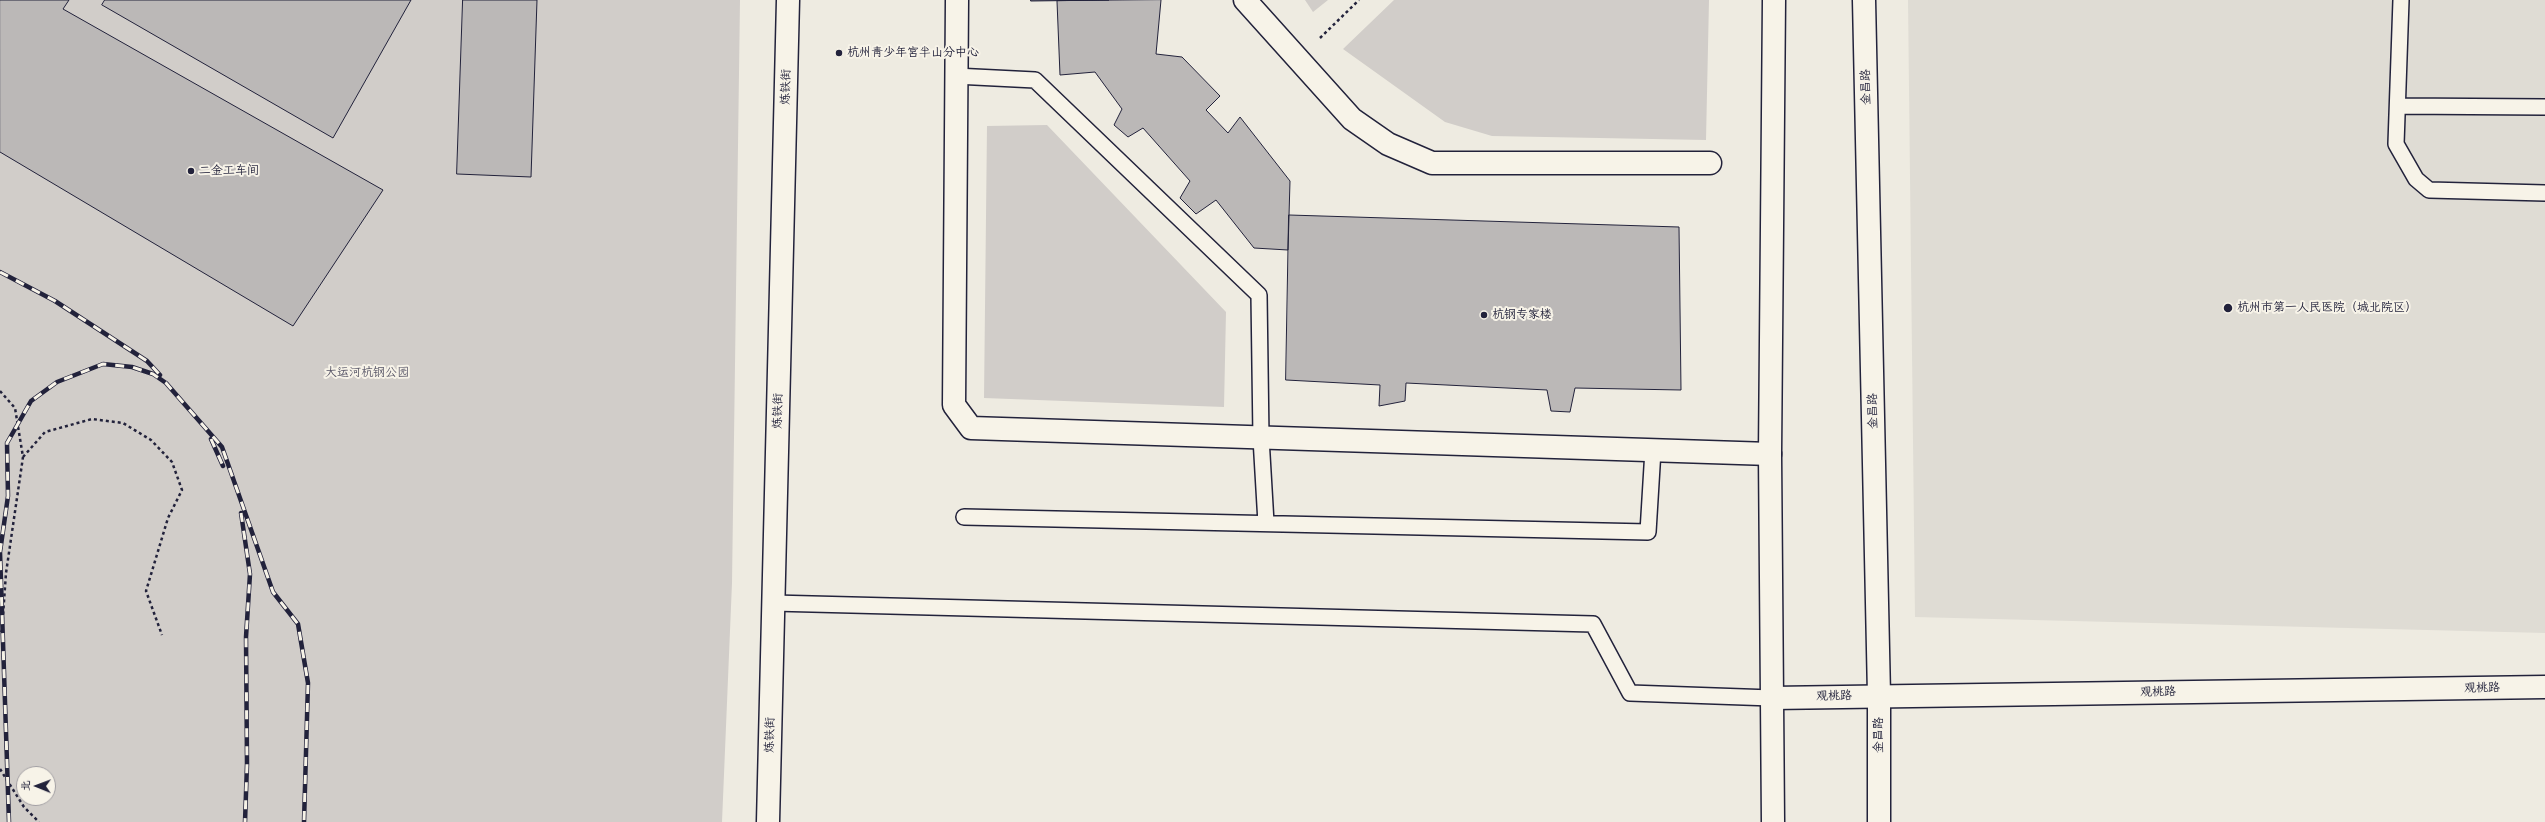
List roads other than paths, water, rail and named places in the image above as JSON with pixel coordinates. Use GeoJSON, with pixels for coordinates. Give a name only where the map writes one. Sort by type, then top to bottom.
{"type":"FeatureCollection","features":[{"type":"Feature","properties":{"kind":"street","name":"炼铁街"},"geometry":{"type":"LineString","coordinates":[[768,822],[788,0]]}},
{"type":"Feature","properties":{"kind":"street"},"geometry":{"type":"LineString","coordinates":[[958,0],[955,76],[954,405],[971,428],[1770,454]]}},
{"type":"Feature","properties":{"kind":"street"},"geometry":{"type":"LineString","coordinates":[[1245,0],[1352,119],[1388,144],[1432,163],[1710,163]]}},
{"type":"Feature","properties":{"kind":"street"},"geometry":{"type":"LineString","coordinates":[[1773,822],[1770,454],[1774,0]]}},
{"type":"Feature","properties":{"kind":"street","name":"金昌路"},"geometry":{"type":"LineString","coordinates":[[1864,0],[1879,695],[1878,822]]}},
{"type":"Feature","properties":{"kind":"street","name":"观桃路"},"geometry":{"type":"LineString","coordinates":[[1772,698],[1879,695],[2545,687]]}},
{"type":"Feature","properties":{"kind":"lane"},"geometry":{"type":"LineString","coordinates":[[2401,0],[2396,144],[2416,179],[2429,190],[2545,193]]}},
{"type":"Feature","properties":{"kind":"lane"},"geometry":{"type":"LineString","coordinates":[[955,76],[1035,80],[1259,295],[1261,438],[1266,523]]}},
{"type":"Feature","properties":{"kind":"lane"},"geometry":{"type":"LineString","coordinates":[[2398,106],[2545,107]]}},
{"type":"Feature","properties":{"kind":"lane"},"geometry":{"type":"LineString","coordinates":[[964,517],[1648,532],[1653,450]]}},
{"type":"Feature","properties":{"kind":"lane"},"geometry":{"type":"LineString","coordinates":[[773,603],[1593,624],[1630,693],[1772,698]]}},
{"type":"Feature","properties":{"kind":"railway"},"geometry":{"type":"LineString","coordinates":[[0,272],[55,301],[147,361],[160,375]]}},
{"type":"Feature","properties":{"kind":"railway"},"geometry":{"type":"LineString","coordinates":[[9,822],[0,552],[8,496],[7,443],[31,401],[57,382],[103,364],[132,367],[153,374],[166,383],[222,447],[273,592],[298,624],[308,683],[304,822]]}},
{"type":"Feature","properties":{"kind":"railway"},"geometry":{"type":"LineString","coordinates":[[211,439],[223,466]]}},
{"type":"Feature","properties":{"kind":"railway"},"geometry":{"type":"LineString","coordinates":[[241,513],[250,574],[246,637],[247,764],[245,822]]}},
{"type":"Feature","properties":{"kind":"place","name":"杭州青少年宫半山分中心"},"geometry":{"type":"Point","coordinates":[839,53]}},
{"type":"Feature","properties":{"kind":"place","name":"二金工车间"},"geometry":{"type":"Point","coordinates":[191,171]}},
{"type":"Feature","properties":{"kind":"place","name":"杭州市第一人民医院（城北院区）"},"geometry":{"type":"Point","coordinates":[2228,308]}},
{"type":"Feature","properties":{"kind":"place","name":"杭钢专家楼"},"geometry":{"type":"Point","coordinates":[1484,315]}},
{"type":"Feature","properties":{"kind":"park label","name":"大运河杭钢公园"},"geometry":{"type":"Point","coordinates":[367,373]}}]}
